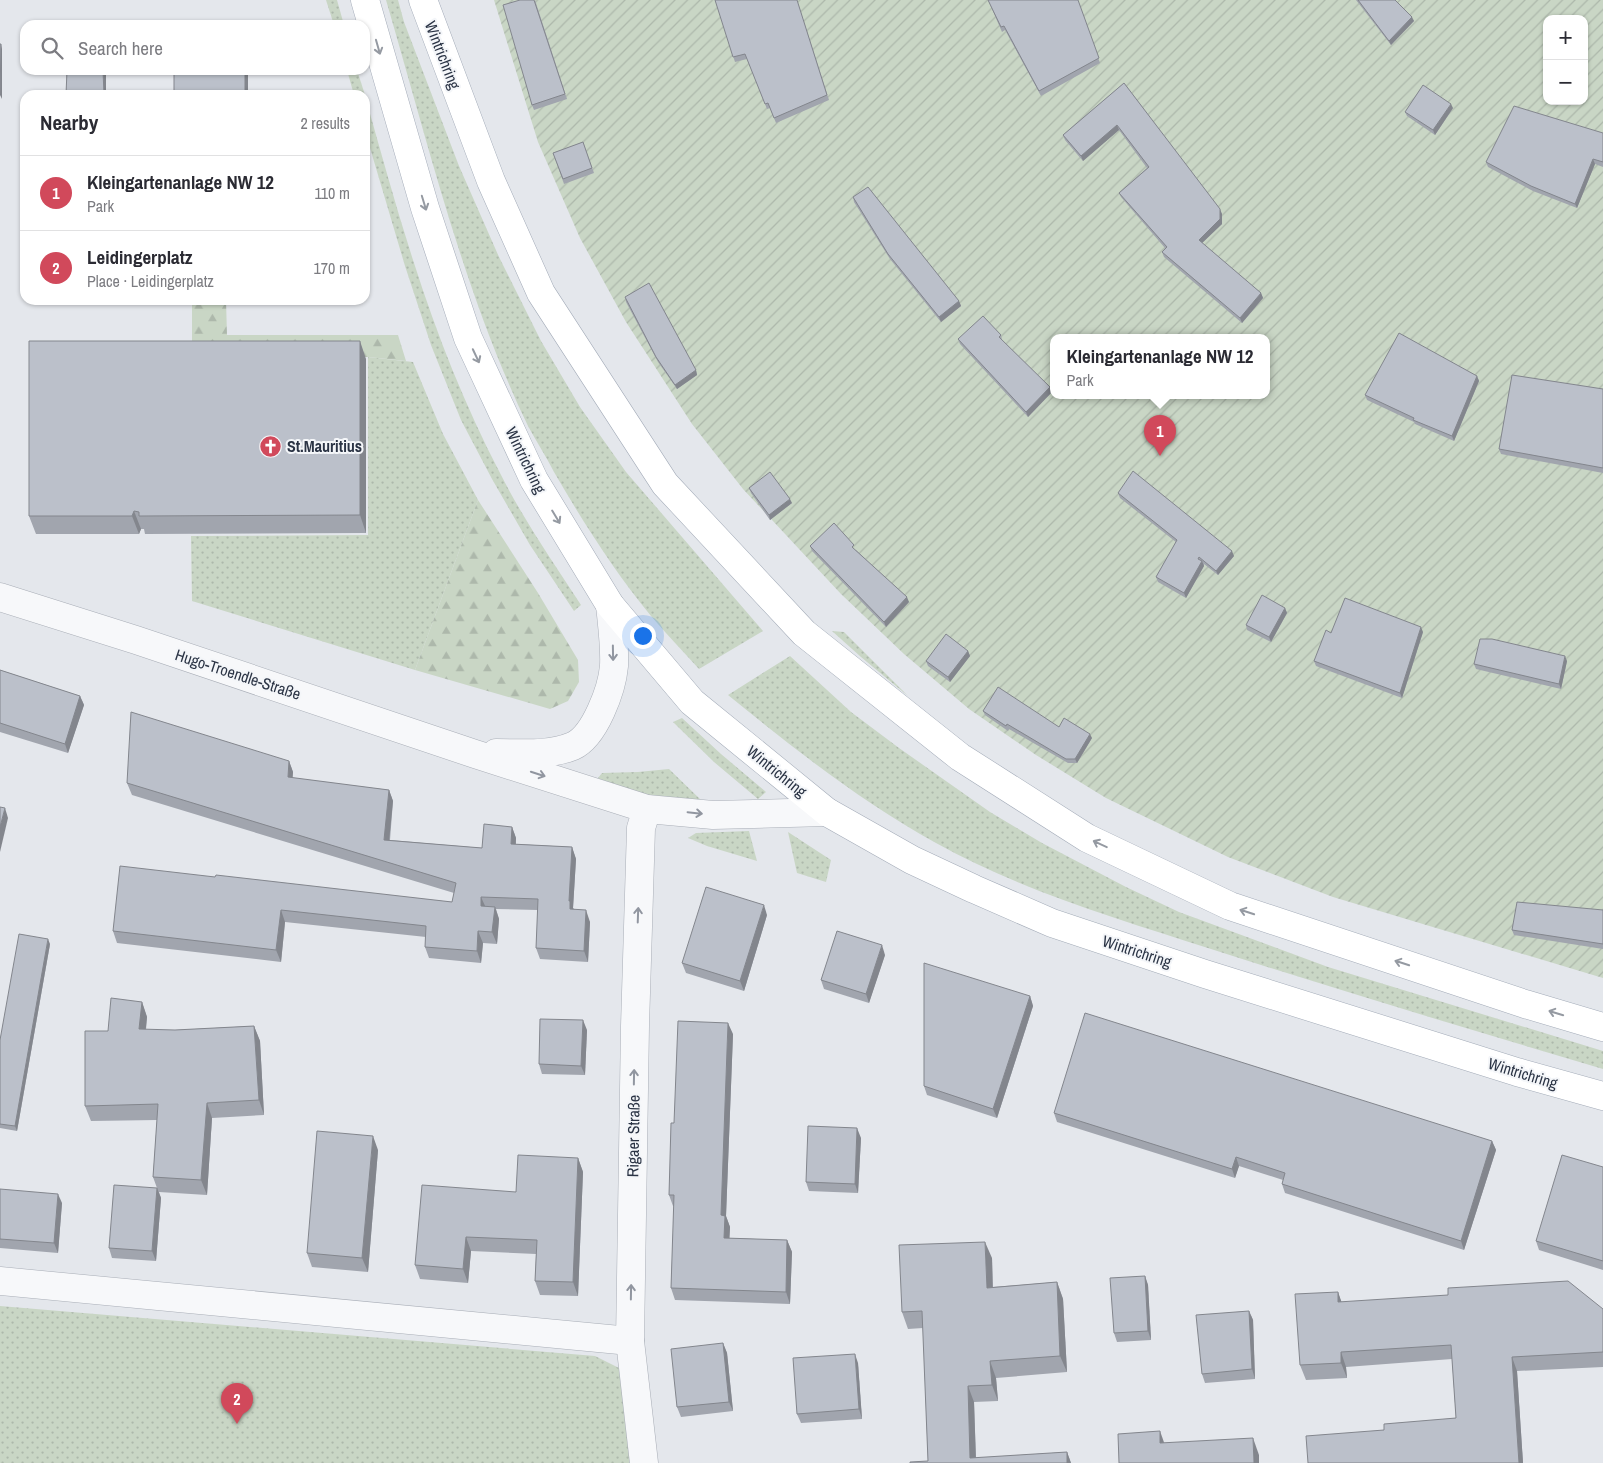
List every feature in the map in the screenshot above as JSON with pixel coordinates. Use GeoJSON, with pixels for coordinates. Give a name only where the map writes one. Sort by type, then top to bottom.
{"type":"FeatureCollection","features":[{"type":"Feature","properties":{"kind":"main road","name":"Wintrichring"},"geometry":{"type":"LineString","coordinates":[[365,0],[425,208],[468,338],[534,480],[610,605],[692,702],[827,812],[912,860],[1052,923],[1517,1072],[1603,1096]]}},
{"type":"Feature","properties":{"kind":"main road","name":"Wintrichring"},"geometry":{"type":"LineString","coordinates":[[423,0],[491,181],[541,293],[665,484],[804,633],[960,757],[1087,838],[1230,906],[1526,1004],[1603,1027]]}},
{"type":"Feature","properties":{"kind":"street","name":"Hugo-Troendle-Straße"},"geometry":{"type":"LineString","coordinates":[[0,597],[120,634],[475,754],[647,809],[713,815],[827,812]]}},
{"type":"Feature","properties":{"kind":"street","name":"Hugo-Troendle-Straße"},"geometry":{"type":"LineString","coordinates":[[475,754],[547,752],[574,745],[592,729],[603,708],[614,668],[610,605]]}},
{"type":"Feature","properties":{"kind":"street","name":"Rigaer Straße"},"geometry":{"type":"LineString","coordinates":[[644,1463],[630,1341],[640,838],[647,809]]}},
{"type":"Feature","properties":{"kind":"street"},"geometry":{"type":"LineString","coordinates":[[0,1281],[630,1341]]}},
{"type":"Feature","properties":{"kind":"green space"},"geometry":{"type":"Polygon","coordinates":[[[326,0],[337,0],[343,20],[332,20],[326,0]]]}},
{"type":"Feature","properties":{"kind":"green space"},"geometry":{"type":"Polygon","coordinates":[[[386,0],[398,0],[404,22],[459,166],[499,257],[541,341],[580,407],[626,472],[763,631],[699,669],[637,599],[599,546],[528,426],[484,323],[448,216],[386,0]]]}},
{"type":"Feature","properties":{"kind":"green space"},"geometry":{"type":"Polygon","coordinates":[[[494,0],[1603,0],[1603,978],[1333,897],[1228,857],[1106,798],[1036,755],[969,709],[904,654],[841,594],[743,489],[692,424],[626,322],[580,238],[538,142],[494,0]]]}},
{"type":"Feature","properties":{"kind":"green space"},"geometry":{"type":"Polygon","coordinates":[[[348,75],[359,75],[363,90],[353,90],[348,75]]]}},
{"type":"Feature","properties":{"kind":"green space"},"geometry":{"type":"Polygon","coordinates":[[[370,114],[407,242],[452,370],[487,448],[518,507],[581,605],[574,611],[530,545],[461,420],[431,345],[370,148],[370,114]]]}},
{"type":"Feature","properties":{"kind":"green space"},"geometry":{"type":"Polygon","coordinates":[[[192,305],[226,305],[227,335],[398,335],[406,361],[368,357],[192,357],[192,305]]]}},
{"type":"Feature","properties":{"kind":"green space"},"geometry":{"type":"Polygon","coordinates":[[[368,357],[413,362],[443,434],[478,500],[415,670],[192,601],[191,536],[368,535],[368,357]]]}},
{"type":"Feature","properties":{"kind":"green space"},"geometry":{"type":"Polygon","coordinates":[[[478,500],[538,593],[578,660],[579,682],[568,701],[550,709],[415,670],[478,500]]]}},
{"type":"Feature","properties":{"kind":"green space"},"geometry":{"type":"Polygon","coordinates":[[[832,631],[844,632],[908,696],[861,657],[832,631]]]}},
{"type":"Feature","properties":{"kind":"green space"},"geometry":{"type":"Polygon","coordinates":[[[790,656],[851,712],[990,812],[1042,843],[1126,887],[1179,912],[1328,967],[1603,1051],[1603,1069],[1141,927],[1036,890],[969,860],[909,827],[855,792],[803,755],[728,695],[790,656]]]}},
{"type":"Feature","properties":{"kind":"green space"},"geometry":{"type":"Polygon","coordinates":[[[682,718],[766,792],[758,799],[714,762],[673,722],[682,718]]]}},
{"type":"Feature","properties":{"kind":"green space"},"geometry":{"type":"Polygon","coordinates":[[[669,769],[702,801],[640,795],[603,782],[598,778],[602,773],[669,769]]]}},
{"type":"Feature","properties":{"kind":"green space"},"geometry":{"type":"Polygon","coordinates":[[[749,831],[757,861],[707,846],[688,838],[696,833],[749,831]]]}},
{"type":"Feature","properties":{"kind":"green space"},"geometry":{"type":"Polygon","coordinates":[[[788,832],[831,860],[826,882],[797,873],[788,832]]]}},
{"type":"Feature","properties":{"kind":"green space"},"geometry":{"type":"Polygon","coordinates":[[[0,1306],[595,1356],[623,1370],[633,1463],[0,1463],[0,1306]]]}},
{"type":"Feature","properties":{"kind":"building"},"geometry":{"type":"Polygon","coordinates":[[[520,0],[534,0],[565,94],[532,105],[503,5],[520,0]]]}},
{"type":"Feature","properties":{"kind":"building"},"geometry":{"type":"Polygon","coordinates":[[[715,0],[797,0],[827,95],[774,118],[768,103],[765,104],[745,54],[733,57],[715,0]]]}},
{"type":"Feature","properties":{"kind":"building"},"geometry":{"type":"Polygon","coordinates":[[[988,0],[1078,0],[1099,58],[1039,91],[1004,26],[1001,27],[988,0]]]}},
{"type":"Feature","properties":{"kind":"building"},"geometry":{"type":"Polygon","coordinates":[[[1358,0],[1395,0],[1412,17],[1389,41],[1358,0]]]}},
{"type":"Feature","properties":{"kind":"building"},"geometry":{"type":"Polygon","coordinates":[[[0,44],[1,44],[0,95],[0,44]]]}},
{"type":"Feature","properties":{"kind":"building"},"geometry":{"type":"Polygon","coordinates":[[[67,75],[103,75],[104,90],[66,90],[67,75]]]}},
{"type":"Feature","properties":{"kind":"building"},"geometry":{"type":"Polygon","coordinates":[[[174,75],[245,75],[245,90],[174,90],[174,75]]]}},
{"type":"Feature","properties":{"kind":"building"},"geometry":{"type":"Polygon","coordinates":[[[1124,83],[1220,209],[1220,219],[1199,240],[1261,293],[1240,318],[1162,252],[1167,247],[1119,193],[1149,167],[1117,125],[1081,156],[1063,135],[1124,83]]]}},
{"type":"Feature","properties":{"kind":"building"},"geometry":{"type":"Polygon","coordinates":[[[1423,85],[1451,104],[1433,130],[1405,112],[1423,85]]]}},
{"type":"Feature","properties":{"kind":"building"},"geometry":{"type":"Polygon","coordinates":[[[1514,106],[1603,133],[1603,162],[1593,159],[1575,204],[1531,186],[1486,162],[1514,106]]]}},
{"type":"Feature","properties":{"kind":"building"},"geometry":{"type":"Polygon","coordinates":[[[583,142],[592,168],[563,179],[553,153],[583,142]]]}},
{"type":"Feature","properties":{"kind":"building"},"geometry":{"type":"Polygon","coordinates":[[[868,187],[959,301],[939,317],[888,254],[853,197],[868,187]]]}},
{"type":"Feature","properties":{"kind":"building"},"geometry":{"type":"Polygon","coordinates":[[[649,283],[696,370],[675,385],[656,357],[625,297],[649,283]]]}},
{"type":"Feature","properties":{"kind":"building"},"geometry":{"type":"Polygon","coordinates":[[[983,316],[1001,335],[999,337],[1050,387],[1026,412],[958,339],[983,316]]]}},
{"type":"Feature","properties":{"kind":"building"},"geometry":{"type":"Polygon","coordinates":[[[1399,333],[1477,376],[1452,436],[1413,420],[1414,418],[1365,395],[1399,333]]]}},
{"type":"Feature","properties":{"kind":"building","name":"St.Mauritius"},"geometry":{"type":"Polygon","coordinates":[[[29,341],[360,341],[360,515],[139,516],[139,512],[134,511],[132,516],[29,516],[29,341]]]}},
{"type":"Feature","properties":{"kind":"building"},"geometry":{"type":"Polygon","coordinates":[[[1512,375],[1603,389],[1603,468],[1499,449],[1512,375]]]}},
{"type":"Feature","properties":{"kind":"building"},"geometry":{"type":"Polygon","coordinates":[[[1133,471],[1232,551],[1216,571],[1199,557],[1198,559],[1202,561],[1184,593],[1156,577],[1177,540],[1118,493],[1133,471]]]}},
{"type":"Feature","properties":{"kind":"building"},"geometry":{"type":"Polygon","coordinates":[[[770,472],[790,499],[769,515],[749,488],[770,472]]]}},
{"type":"Feature","properties":{"kind":"building"},"geometry":{"type":"Polygon","coordinates":[[[834,523],[854,545],[852,547],[907,597],[884,622],[810,546],[834,523]]]}},
{"type":"Feature","properties":{"kind":"building"},"geometry":{"type":"Polygon","coordinates":[[[1262,595],[1285,608],[1269,637],[1246,625],[1262,595]]]}},
{"type":"Feature","properties":{"kind":"building"},"geometry":{"type":"Polygon","coordinates":[[[1345,598],[1421,627],[1400,693],[1314,661],[1326,630],[1331,633],[1345,598]]]}},
{"type":"Feature","properties":{"kind":"building"},"geometry":{"type":"Polygon","coordinates":[[[946,634],[968,651],[948,677],[926,661],[946,634]]]}},
{"type":"Feature","properties":{"kind":"building"},"geometry":{"type":"Polygon","coordinates":[[[1480,639],[1492,639],[1565,656],[1559,684],[1474,664],[1480,639]]]}},
{"type":"Feature","properties":{"kind":"building"},"geometry":{"type":"Polygon","coordinates":[[[0,670],[80,696],[65,744],[0,723],[0,670]]]}},
{"type":"Feature","properties":{"kind":"building"},"geometry":{"type":"Polygon","coordinates":[[[998,687],[1059,727],[1064,718],[1090,734],[1075,759],[1066,759],[983,711],[998,687]]]}},
{"type":"Feature","properties":{"kind":"building"},"geometry":{"type":"Polygon","coordinates":[[[131,712],[289,761],[288,777],[389,790],[384,840],[482,848],[484,824],[512,827],[511,844],[572,847],[569,901],[570,909],[586,910],[584,951],[536,948],[538,899],[481,897],[481,906],[495,907],[492,932],[478,931],[477,951],[425,947],[426,926],[281,910],[276,950],[113,931],[120,866],[452,902],[456,883],[127,783],[131,712]]]}},
{"type":"Feature","properties":{"kind":"building"},"geometry":{"type":"Polygon","coordinates":[[[0,807],[5,808],[0,827],[0,807]]]}},
{"type":"Feature","properties":{"kind":"building"},"geometry":{"type":"Polygon","coordinates":[[[706,887],[764,905],[740,981],[682,963],[706,887]]]}},
{"type":"Feature","properties":{"kind":"building"},"geometry":{"type":"Polygon","coordinates":[[[1517,902],[1603,910],[1603,944],[1512,930],[1517,902]]]}},
{"type":"Feature","properties":{"kind":"building"},"geometry":{"type":"Polygon","coordinates":[[[837,931],[882,945],[866,994],[821,980],[837,931]]]}},
{"type":"Feature","properties":{"kind":"building"},"geometry":{"type":"Polygon","coordinates":[[[19,934],[48,939],[15,1126],[0,1124],[0,1040],[19,934]]]}},
{"type":"Feature","properties":{"kind":"building"},"geometry":{"type":"Polygon","coordinates":[[[924,963],[1030,996],[993,1109],[924,1086],[924,963]]]}},
{"type":"Feature","properties":{"kind":"building"},"geometry":{"type":"Polygon","coordinates":[[[111,998],[142,1002],[139,1029],[175,1030],[254,1026],[259,1100],[207,1103],[201,1180],[153,1177],[158,1104],[85,1106],[85,1031],[108,1031],[111,998]]]}},
{"type":"Feature","properties":{"kind":"building"},"geometry":{"type":"Polygon","coordinates":[[[1085,1013],[1492,1141],[1461,1241],[1282,1184],[1285,1173],[1236,1157],[1232,1169],[1054,1113],[1085,1013]]]}},
{"type":"Feature","properties":{"kind":"building"},"geometry":{"type":"Polygon","coordinates":[[[540,1019],[583,1020],[581,1066],[539,1064],[540,1019]]]}},
{"type":"Feature","properties":{"kind":"building"},"geometry":{"type":"Polygon","coordinates":[[[678,1021],[728,1023],[721,1215],[725,1216],[724,1238],[787,1240],[786,1292],[671,1288],[674,1195],[669,1195],[671,1123],[674,1123],[678,1021]]]}},
{"type":"Feature","properties":{"kind":"building"},"geometry":{"type":"Polygon","coordinates":[[[808,1126],[857,1128],[855,1184],[806,1182],[808,1126]]]}},
{"type":"Feature","properties":{"kind":"building"},"geometry":{"type":"Polygon","coordinates":[[[317,1131],[373,1136],[362,1258],[307,1253],[317,1131]]]}},
{"type":"Feature","properties":{"kind":"building"},"geometry":{"type":"Polygon","coordinates":[[[518,1155],[578,1158],[573,1282],[535,1281],[537,1240],[466,1237],[463,1269],[415,1265],[422,1185],[516,1192],[518,1155]]]}},
{"type":"Feature","properties":{"kind":"building"},"geometry":{"type":"Polygon","coordinates":[[[1562,1155],[1603,1167],[1603,1261],[1536,1241],[1562,1155]]]}},
{"type":"Feature","properties":{"kind":"building"},"geometry":{"type":"Polygon","coordinates":[[[114,1185],[157,1188],[152,1251],[109,1248],[114,1185]]]}},
{"type":"Feature","properties":{"kind":"building"},"geometry":{"type":"Polygon","coordinates":[[[0,1189],[58,1194],[54,1243],[0,1239],[0,1189]]]}},
{"type":"Feature","properties":{"kind":"building"},"geometry":{"type":"Polygon","coordinates":[[[985,1242],[987,1288],[1057,1282],[1060,1356],[990,1361],[992,1385],[968,1386],[970,1458],[1067,1452],[1067,1463],[910,1463],[928,1461],[922,1311],[902,1312],[899,1245],[985,1242]]]}},
{"type":"Feature","properties":{"kind":"building"},"geometry":{"type":"Polygon","coordinates":[[[1145,1276],[1148,1331],[1114,1333],[1110,1278],[1145,1276]]]}},
{"type":"Feature","properties":{"kind":"building"},"geometry":{"type":"Polygon","coordinates":[[[1568,1281],[1603,1309],[1603,1352],[1512,1357],[1519,1463],[1308,1463],[1306,1436],[1384,1430],[1384,1424],[1456,1418],[1451,1345],[1341,1352],[1341,1363],[1300,1365],[1295,1294],[1338,1292],[1338,1302],[1448,1295],[1448,1288],[1568,1281]]]}},
{"type":"Feature","properties":{"kind":"building"},"geometry":{"type":"Polygon","coordinates":[[[1249,1311],[1252,1369],[1202,1374],[1196,1315],[1249,1311]]]}},
{"type":"Feature","properties":{"kind":"building"},"geometry":{"type":"Polygon","coordinates":[[[723,1343],[729,1402],[677,1407],[671,1349],[723,1343]]]}},
{"type":"Feature","properties":{"kind":"building"},"geometry":{"type":"Polygon","coordinates":[[[855,1354],[859,1409],[797,1414],[793,1358],[855,1354]]]}},
{"type":"Feature","properties":{"kind":"building"},"geometry":{"type":"Polygon","coordinates":[[[1160,1431],[1160,1443],[1253,1438],[1254,1463],[1119,1463],[1118,1434],[1160,1431]]]}},
{"type":"Feature","properties":{"kind":"place","name":"St.Mauritius"},"geometry":{"type":"Point","coordinates":[271,446]}},
{"type":"Feature","properties":{"kind":"place","name":"Kleingartenanlage NW 12"},"geometry":{"type":"Point","coordinates":[1160,456]}},
{"type":"Feature","properties":{"kind":"place","name":"Leidingerplatz"},"geometry":{"type":"Point","coordinates":[237,1424]}}]}
